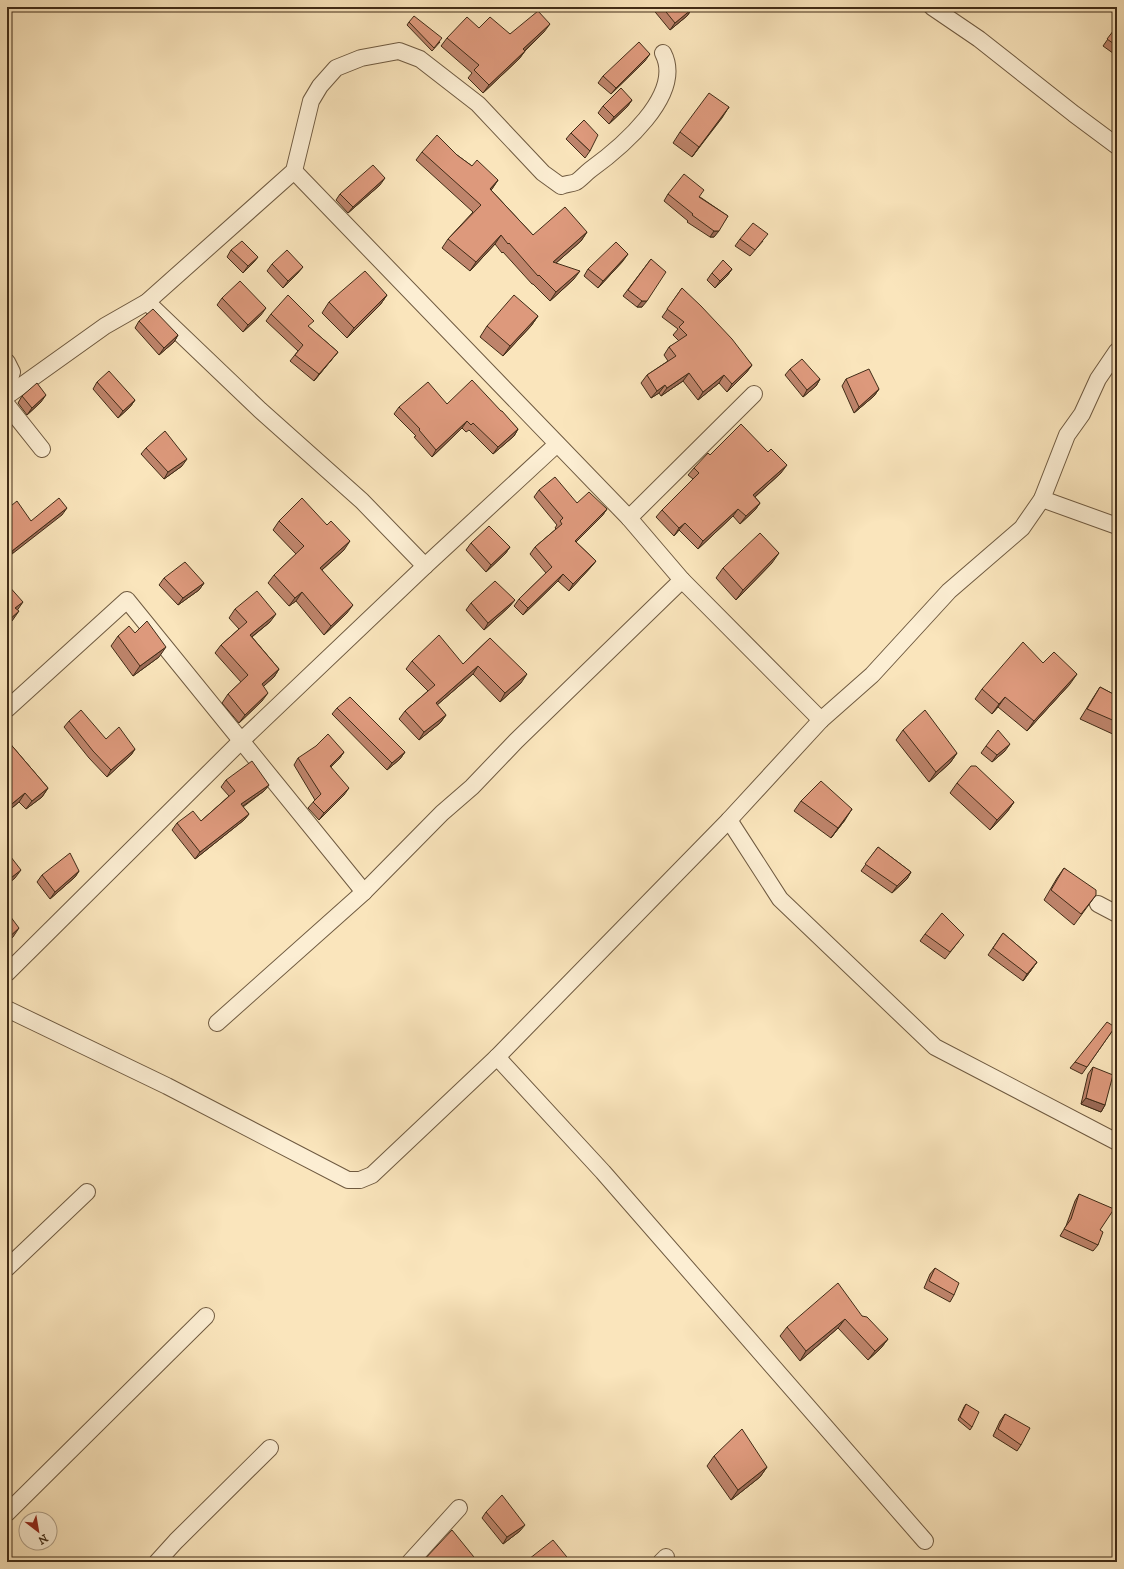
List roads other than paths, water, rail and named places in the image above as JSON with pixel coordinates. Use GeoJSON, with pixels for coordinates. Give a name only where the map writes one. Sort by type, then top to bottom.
{"type":"FeatureCollection","features":[{"type":"Feature","properties":{"kind":"street"},"geometry":{"type":"LineString","coordinates":[[932,7],[979,39],[1117,146]]}},
{"type":"Feature","properties":{"kind":"street"},"geometry":{"type":"LineString","coordinates":[[7,396],[105,326],[147,302],[294,171],[311,101],[320,86],[336,68],[360,58],[399,51],[420,59],[478,104],[543,173],[561,186],[575,182],[605,160],[629,139],[656,105],[668,75],[663,53]]}},
{"type":"Feature","properties":{"kind":"street"},"geometry":{"type":"LineString","coordinates":[[294,171],[629,518],[682,580],[821,720]]}},
{"type":"Feature","properties":{"kind":"street"},"geometry":{"type":"LineString","coordinates":[[147,302],[260,410],[362,501],[425,566]]}},
{"type":"Feature","properties":{"kind":"street"},"geometry":{"type":"LineString","coordinates":[[7,1009],[167,1086],[348,1180],[360,1180],[372,1175],[497,1057],[729,820],[821,720],[872,674],[949,591],[1022,528],[1042,499],[1067,435],[1082,414],[1098,379],[1117,351]]}},
{"type":"Feature","properties":{"kind":"street"},"geometry":{"type":"LineString","coordinates":[[7,362],[12,372],[7,389]]}},
{"type":"Feature","properties":{"kind":"street"},"geometry":{"type":"LineString","coordinates":[[629,518],[754,394]]}},
{"type":"Feature","properties":{"kind":"street"},"geometry":{"type":"LineString","coordinates":[[7,405],[42,449]]}},
{"type":"Feature","properties":{"kind":"street"},"geometry":{"type":"LineString","coordinates":[[7,973],[241,741],[425,566],[557,444]]}},
{"type":"Feature","properties":{"kind":"street"},"geometry":{"type":"LineString","coordinates":[[1042,499],[1117,526]]}},
{"type":"Feature","properties":{"kind":"street"},"geometry":{"type":"LineString","coordinates":[[217,1023],[364,892],[442,813],[472,787],[516,741],[682,580]]}},
{"type":"Feature","properties":{"kind":"street"},"geometry":{"type":"LineString","coordinates":[[7,709],[127,600],[364,892]]}},
{"type":"Feature","properties":{"kind":"street"},"geometry":{"type":"LineString","coordinates":[[729,820],[780,899],[935,1047],[1117,1142]]}},
{"type":"Feature","properties":{"kind":"street"},"geometry":{"type":"LineString","coordinates":[[1098,904],[1117,914]]}},
{"type":"Feature","properties":{"kind":"street"},"geometry":{"type":"LineString","coordinates":[[497,1057],[604,1172],[925,1542]]}},
{"type":"Feature","properties":{"kind":"street"},"geometry":{"type":"LineString","coordinates":[[7,1268],[87,1192]]}},
{"type":"Feature","properties":{"kind":"street"},"geometry":{"type":"LineString","coordinates":[[7,1513],[206,1316]]}},
{"type":"Feature","properties":{"kind":"street"},"geometry":{"type":"LineString","coordinates":[[157,1562],[176,1541],[270,1448]]}},
{"type":"Feature","properties":{"kind":"street"},"geometry":{"type":"LineString","coordinates":[[410,1562],[459,1508]]}}]}
